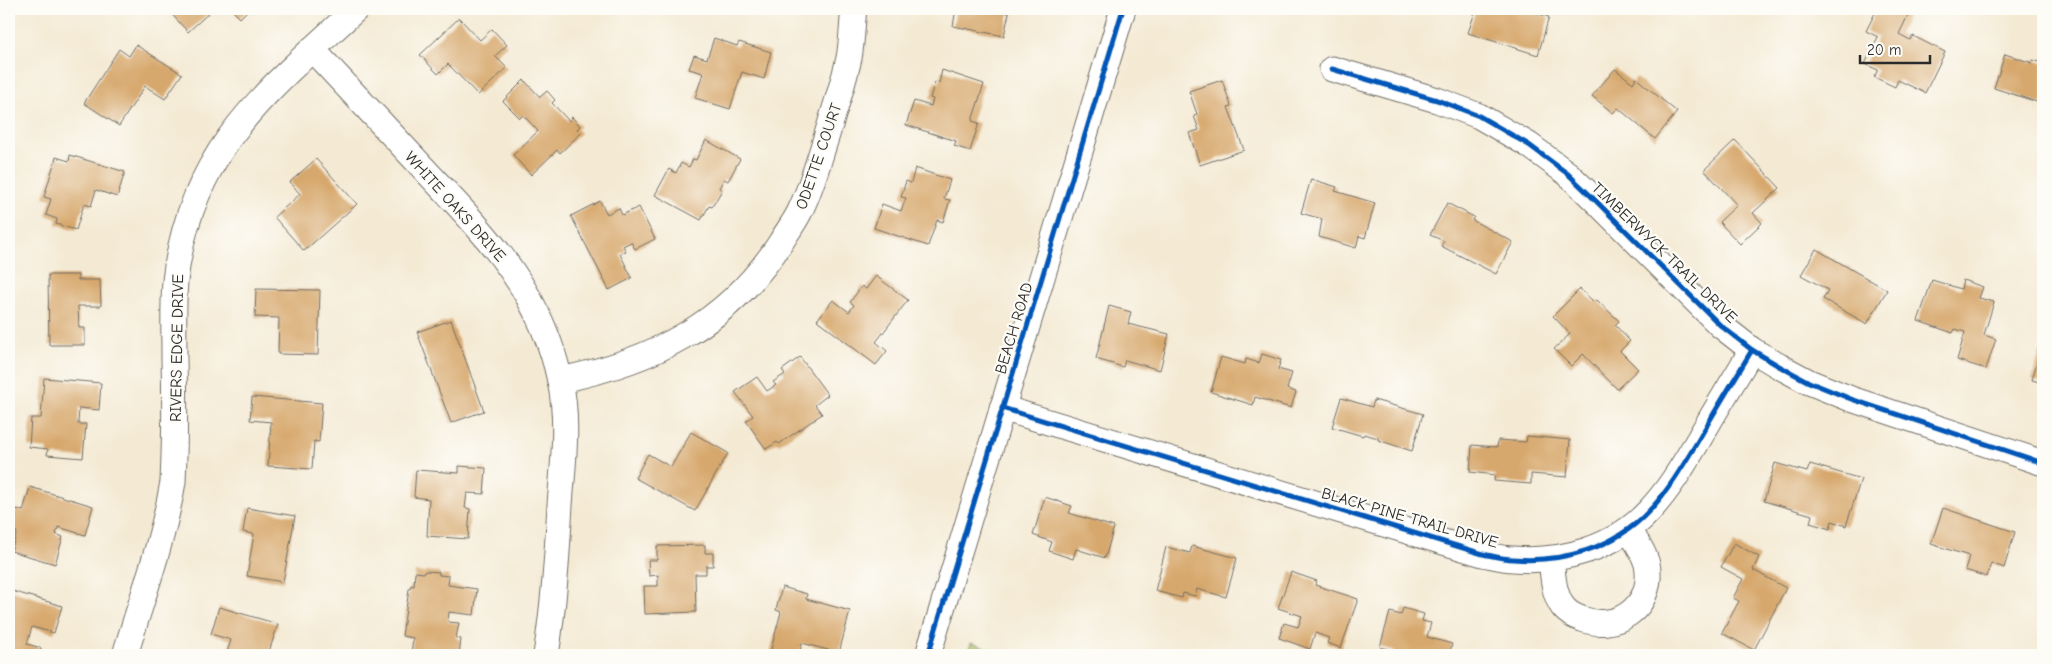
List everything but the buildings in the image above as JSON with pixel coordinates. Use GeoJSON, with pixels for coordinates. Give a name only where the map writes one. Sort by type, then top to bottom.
{"type":"FeatureCollection","features":[{"type":"Feature","properties":{"kind":"street","name":"RIVERS EDGE DRIVE"},"geometry":{"type":"LineString","coordinates":[[125,655],[168,513],[173,482],[175,283],[183,237],[194,201],[212,162],[243,119],[278,81],[356,9]]}},
{"type":"Feature","properties":{"kind":"street","name":"ODETTE COURT"},"geometry":{"type":"LineString","coordinates":[[560,380],[586,375],[622,364],[656,351],[685,336],[705,323],[740,293],[768,261],[799,214],[813,178],[842,87],[849,56],[854,9]]}},
{"type":"Feature","properties":{"kind":"street","name":"BEACH ROAD"},"geometry":{"type":"LineString","coordinates":[[928,655],[1123,9]]}},
{"type":"Feature","properties":{"kind":"street","name":"WHITE OAKS DRIVE"},"geometry":{"type":"LineString","coordinates":[[312,50],[473,220],[508,262],[525,288],[549,344],[560,380],[563,399],[563,459],[553,604],[546,655]]}},
{"type":"Feature","properties":{"kind":"street","name":"TIMBERWYCK TRAIL DRIVE"},"geometry":{"type":"LineString","coordinates":[[1332,69],[1437,100],[1479,116],[1529,145],[1568,174],[1720,325],[1752,350],[1809,382],[1851,399],[2043,463]]}},
{"type":"Feature","properties":{"kind":"street","name":"BLACK PINE TRAIL DRIVE"},"geometry":{"type":"LineString","coordinates":[[1002,408],[1483,554],[1512,559],[1551,559],[1585,551],[1629,529],[1649,512],[1667,489],[1752,350]]}},
{"type":"Feature","properties":{"kind":"street"},"geometry":{"type":"LineString","coordinates":[[1551,559],[1555,589],[1564,608],[1574,617],[1598,624],[1611,623],[1622,619],[1630,613],[1642,598],[1648,579],[1646,558],[1629,529]]}},
{"type":"Feature","properties":{"kind":"green space"},"geometry":{"type":"Polygon","coordinates":[[[971,643],[1011,655],[967,655],[971,643]]]}},
{"type":"Feature","properties":{"kind":"cycle path"},"geometry":{"type":"LineString","coordinates":[[928,655],[1123,9]]}},
{"type":"Feature","properties":{"kind":"cycle path"},"geometry":{"type":"LineString","coordinates":[[1332,69],[1437,100],[1479,116],[1529,145],[1568,174],[1720,325],[1752,350],[1779,366],[1809,382],[1851,399],[2043,463]]}},
{"type":"Feature","properties":{"kind":"cycle path"},"geometry":{"type":"LineString","coordinates":[[1002,408],[1483,554],[1509,559],[1532,560],[1569,555],[1604,544],[1620,535],[1649,511],[1682,467],[1752,350]]}}]}
